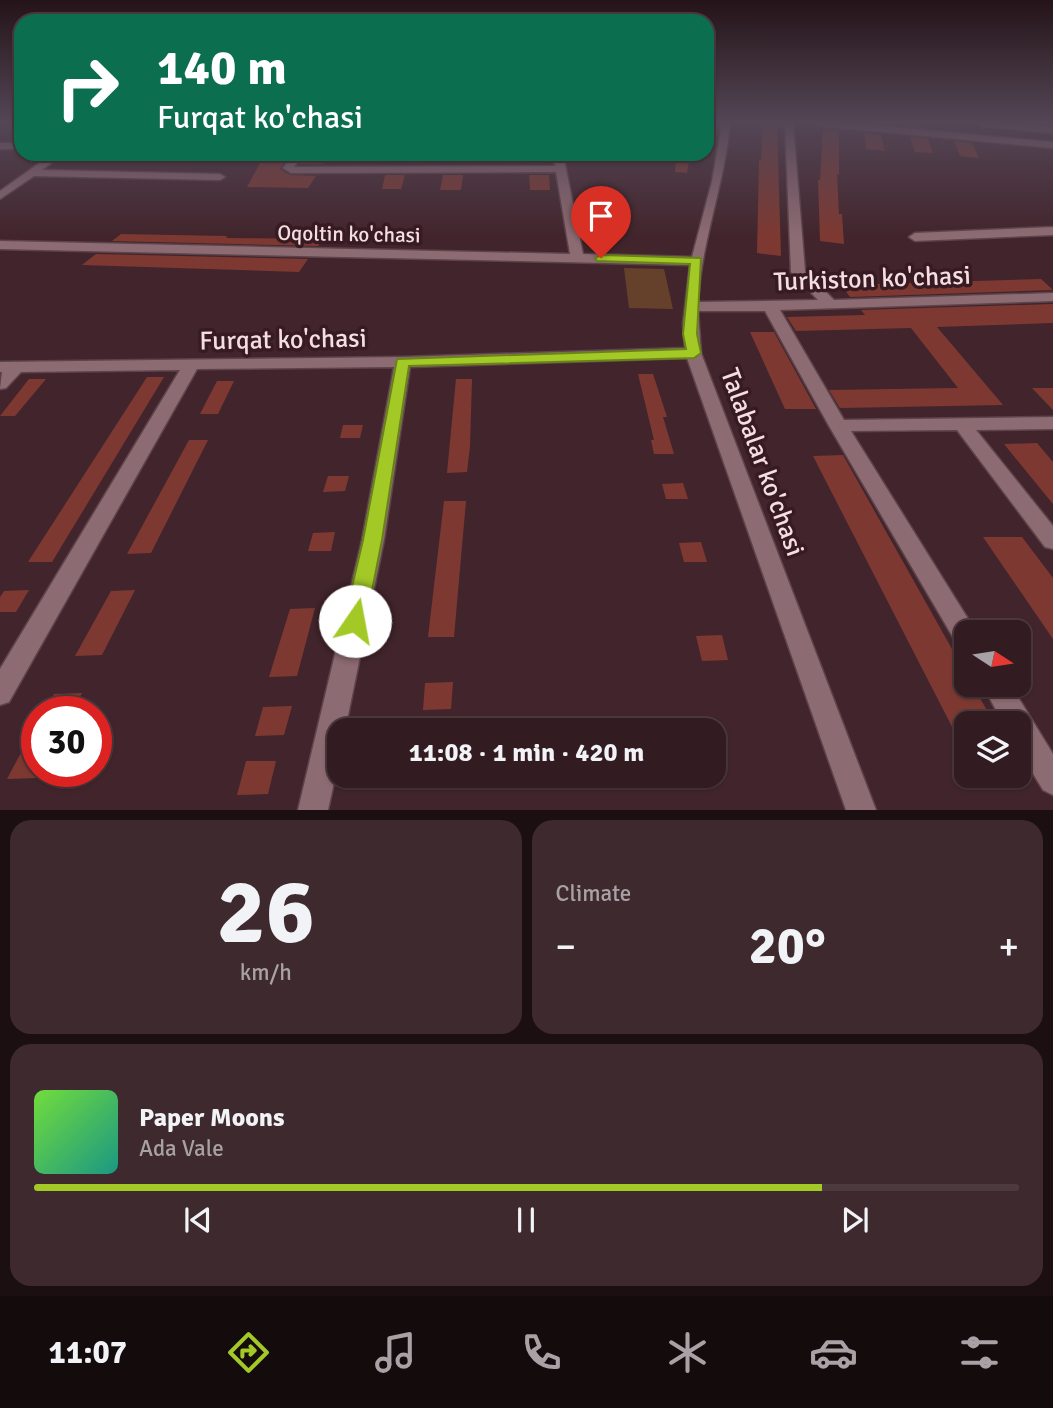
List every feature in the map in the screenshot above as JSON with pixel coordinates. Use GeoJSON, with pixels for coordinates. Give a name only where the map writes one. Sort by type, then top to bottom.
{"type":"FeatureCollection","features":[{"type":"Feature","properties":{"kind":"street"},"geometry":{"type":"LineString","coordinates":[[1,194],[48,161]]}},
{"type":"Feature","properties":{"kind":"street"},"geometry":{"type":"LineString","coordinates":[[293,161],[288,168],[291,170],[560,169]]}},
{"type":"Feature","properties":{"kind":"street"},"geometry":{"type":"LineString","coordinates":[[424,170],[427,161]]}},
{"type":"Feature","properties":{"kind":"street"},"geometry":{"type":"LineString","coordinates":[[559,161],[577,258]]}},
{"type":"Feature","properties":{"kind":"street","name":"Talabalar ko'chasi"},"geometry":{"type":"LineString","coordinates":[[719,161],[712,204],[697,261],[690,334],[694,353],[861,810]]}},
{"type":"Feature","properties":{"kind":"street"},"geometry":{"type":"LineString","coordinates":[[791,161],[798,272],[830,304]]}},
{"type":"Feature","properties":{"kind":"street"},"geometry":{"type":"LineString","coordinates":[[31,173],[220,177]]}},
{"type":"Feature","properties":{"kind":"street"},"geometry":{"type":"LineString","coordinates":[[915,237],[1053,231]]}},
{"type":"Feature","properties":{"kind":"street","name":"Oqoltin ko'chasi"},"geometry":{"type":"LineString","coordinates":[[0,245],[697,261]]}},
{"type":"Feature","properties":{"kind":"street","name":"Turkiston ko'chasi"},"geometry":{"type":"LineString","coordinates":[[692,306],[1053,297]]}},
{"type":"Feature","properties":{"kind":"street"},"geometry":{"type":"LineString","coordinates":[[770,306],[838,426],[956,620]]}},
{"type":"Feature","properties":{"kind":"street","name":"Furqat ko'chasi"},"geometry":{"type":"LineString","coordinates":[[8,367],[402,362],[694,353]]}},
{"type":"Feature","properties":{"kind":"street"},"geometry":{"type":"LineString","coordinates":[[313,810],[373,540],[402,362]]}},
{"type":"Feature","properties":{"kind":"street"},"geometry":{"type":"LineString","coordinates":[[0,694],[191,365]]}},
{"type":"Feature","properties":{"kind":"street"},"geometry":{"type":"LineString","coordinates":[[0,384],[8,367]]}},
{"type":"Feature","properties":{"kind":"street"},"geometry":{"type":"LineString","coordinates":[[838,426],[1053,423]]}},
{"type":"Feature","properties":{"kind":"street"},"geometry":{"type":"LineString","coordinates":[[961,424],[1053,541]]}},
{"type":"Feature","properties":{"kind":"street"},"geometry":{"type":"LineString","coordinates":[[1031,744],[1053,780]]}},
{"type":"Feature","properties":{"kind":"shaded area"},"geometry":{"type":"Polygon","coordinates":[[[624,268],[664,269],[673,309],[629,308],[624,268]]]}},
{"type":"Feature","properties":{"kind":"building"},"geometry":{"type":"Polygon","coordinates":[[[261,161],[285,161],[280,169],[290,175],[316,176],[308,188],[247,187],[261,161]]]}},
{"type":"Feature","properties":{"kind":"building"},"geometry":{"type":"Polygon","coordinates":[[[302,161],[325,161],[323,164],[299,164],[302,161]]]}},
{"type":"Feature","properties":{"kind":"building"},"geometry":{"type":"Polygon","coordinates":[[[676,161],[689,161],[687,173],[675,172],[676,161]]]}},
{"type":"Feature","properties":{"kind":"building"},"geometry":{"type":"Polygon","coordinates":[[[759,161],[778,161],[781,256],[757,253],[759,161]]]}},
{"type":"Feature","properties":{"kind":"building"},"geometry":{"type":"Polygon","coordinates":[[[821,161],[839,161],[839,214],[842,214],[844,244],[820,241],[821,161]]]}},
{"type":"Feature","properties":{"kind":"building"},"geometry":{"type":"Polygon","coordinates":[[[385,175],[405,175],[401,189],[382,189],[385,175]]]}},
{"type":"Feature","properties":{"kind":"building"},"geometry":{"type":"Polygon","coordinates":[[[443,175],[463,175],[461,190],[440,190],[443,175]]]}},
{"type":"Feature","properties":{"kind":"building"},"geometry":{"type":"Polygon","coordinates":[[[529,175],[549,175],[550,190],[530,190],[529,175]]]}},
{"type":"Feature","properties":{"kind":"building"},"geometry":{"type":"Polygon","coordinates":[[[121,234],[322,239],[318,246],[112,241],[121,234]]]}},
{"type":"Feature","properties":{"kind":"building"},"geometry":{"type":"Polygon","coordinates":[[[96,254],[308,259],[299,272],[82,265],[96,254]]]}},
{"type":"Feature","properties":{"kind":"building"},"geometry":{"type":"Polygon","coordinates":[[[1041,279],[1053,290],[850,297],[841,285],[1041,279]]]}},
{"type":"Feature","properties":{"kind":"building"},"geometry":{"type":"Polygon","coordinates":[[[1053,304],[1053,323],[937,327],[1003,405],[840,408],[829,390],[958,388],[911,328],[796,331],[787,317],[865,315],[861,310],[1053,304]]]}},
{"type":"Feature","properties":{"kind":"building"},"geometry":{"type":"Polygon","coordinates":[[[750,332],[774,332],[816,409],[785,409],[750,332]]]}},
{"type":"Feature","properties":{"kind":"building"},"geometry":{"type":"Polygon","coordinates":[[[638,374],[653,374],[667,417],[663,417],[674,454],[654,454],[651,440],[654,440],[638,374]]]}},
{"type":"Feature","properties":{"kind":"building"},"geometry":{"type":"Polygon","coordinates":[[[147,377],[164,377],[52,562],[28,562],[147,377]]]}},
{"type":"Feature","properties":{"kind":"building"},"geometry":{"type":"Polygon","coordinates":[[[29,379],[46,379],[15,416],[0,416],[29,379]]]}},
{"type":"Feature","properties":{"kind":"building"},"geometry":{"type":"Polygon","coordinates":[[[456,379],[472,379],[470,446],[467,472],[447,473],[456,379]]]}},
{"type":"Feature","properties":{"kind":"building"},"geometry":{"type":"Polygon","coordinates":[[[217,381],[234,381],[218,414],[200,414],[217,381]]]}},
{"type":"Feature","properties":{"kind":"building"},"geometry":{"type":"Polygon","coordinates":[[[1032,388],[1053,388],[1053,410],[1032,388]]]}},
{"type":"Feature","properties":{"kind":"building"},"geometry":{"type":"Polygon","coordinates":[[[343,425],[363,425],[360,438],[340,438],[343,425]]]}},
{"type":"Feature","properties":{"kind":"building"},"geometry":{"type":"Polygon","coordinates":[[[189,440],[208,440],[151,553],[127,554],[189,440]]]}},
{"type":"Feature","properties":{"kind":"building"},"geometry":{"type":"Polygon","coordinates":[[[1037,443],[1053,462],[1053,504],[1004,444],[1037,443]]]}},
{"type":"Feature","properties":{"kind":"building"},"geometry":{"type":"Polygon","coordinates":[[[843,455],[954,653],[954,697],[979,697],[987,711],[954,711],[954,731],[813,456],[843,455]]]}},
{"type":"Feature","properties":{"kind":"building"},"geometry":{"type":"Polygon","coordinates":[[[328,476],[349,476],[345,491],[323,492],[328,476]]]}},
{"type":"Feature","properties":{"kind":"building"},"geometry":{"type":"Polygon","coordinates":[[[683,483],[688,499],[666,499],[662,484],[683,483]]]}},
{"type":"Feature","properties":{"kind":"building"},"geometry":{"type":"Polygon","coordinates":[[[444,501],[466,501],[454,637],[428,637],[444,501]]]}},
{"type":"Feature","properties":{"kind":"building"},"geometry":{"type":"Polygon","coordinates":[[[335,532],[331,551],[308,551],[313,533],[335,532]]]}},
{"type":"Feature","properties":{"kind":"building"},"geometry":{"type":"Polygon","coordinates":[[[983,537],[1022,537],[1053,578],[1053,639],[983,537]]]}},
{"type":"Feature","properties":{"kind":"building"},"geometry":{"type":"Polygon","coordinates":[[[701,542],[707,562],[684,562],[679,543],[701,542]]]}},
{"type":"Feature","properties":{"kind":"building"},"geometry":{"type":"Polygon","coordinates":[[[29,590],[16,612],[0,612],[0,597],[4,591],[29,590]]]}},
{"type":"Feature","properties":{"kind":"building"},"geometry":{"type":"Polygon","coordinates":[[[135,590],[102,655],[75,656],[111,591],[135,590]]]}},
{"type":"Feature","properties":{"kind":"building"},"geometry":{"type":"Polygon","coordinates":[[[315,608],[297,676],[269,677],[290,609],[315,608]]]}},
{"type":"Feature","properties":{"kind":"building"},"geometry":{"type":"Polygon","coordinates":[[[722,635],[728,660],[702,661],[696,636],[722,635]]]}},
{"type":"Feature","properties":{"kind":"building"},"geometry":{"type":"Polygon","coordinates":[[[453,682],[451,709],[423,710],[425,683],[453,682]]]}},
{"type":"Feature","properties":{"kind":"building"},"geometry":{"type":"Polygon","coordinates":[[[82,693],[80,696],[53,696],[82,693]]]}},
{"type":"Feature","properties":{"kind":"building"},"geometry":{"type":"Polygon","coordinates":[[[292,706],[284,735],[255,736],[263,707],[292,706]]]}},
{"type":"Feature","properties":{"kind":"building"},"geometry":{"type":"Polygon","coordinates":[[[21,753],[21,779],[7,779],[21,753]]]}},
{"type":"Feature","properties":{"kind":"building"},"geometry":{"type":"Polygon","coordinates":[[[246,761],[276,761],[268,794],[237,795],[246,761]]]}},
{"type":"Feature","properties":{"kind":"route"},"geometry":{"type":"LineString","coordinates":[[355,621],[373,540],[402,362],[694,353],[690,334],[697,261],[601,258]]}}]}
